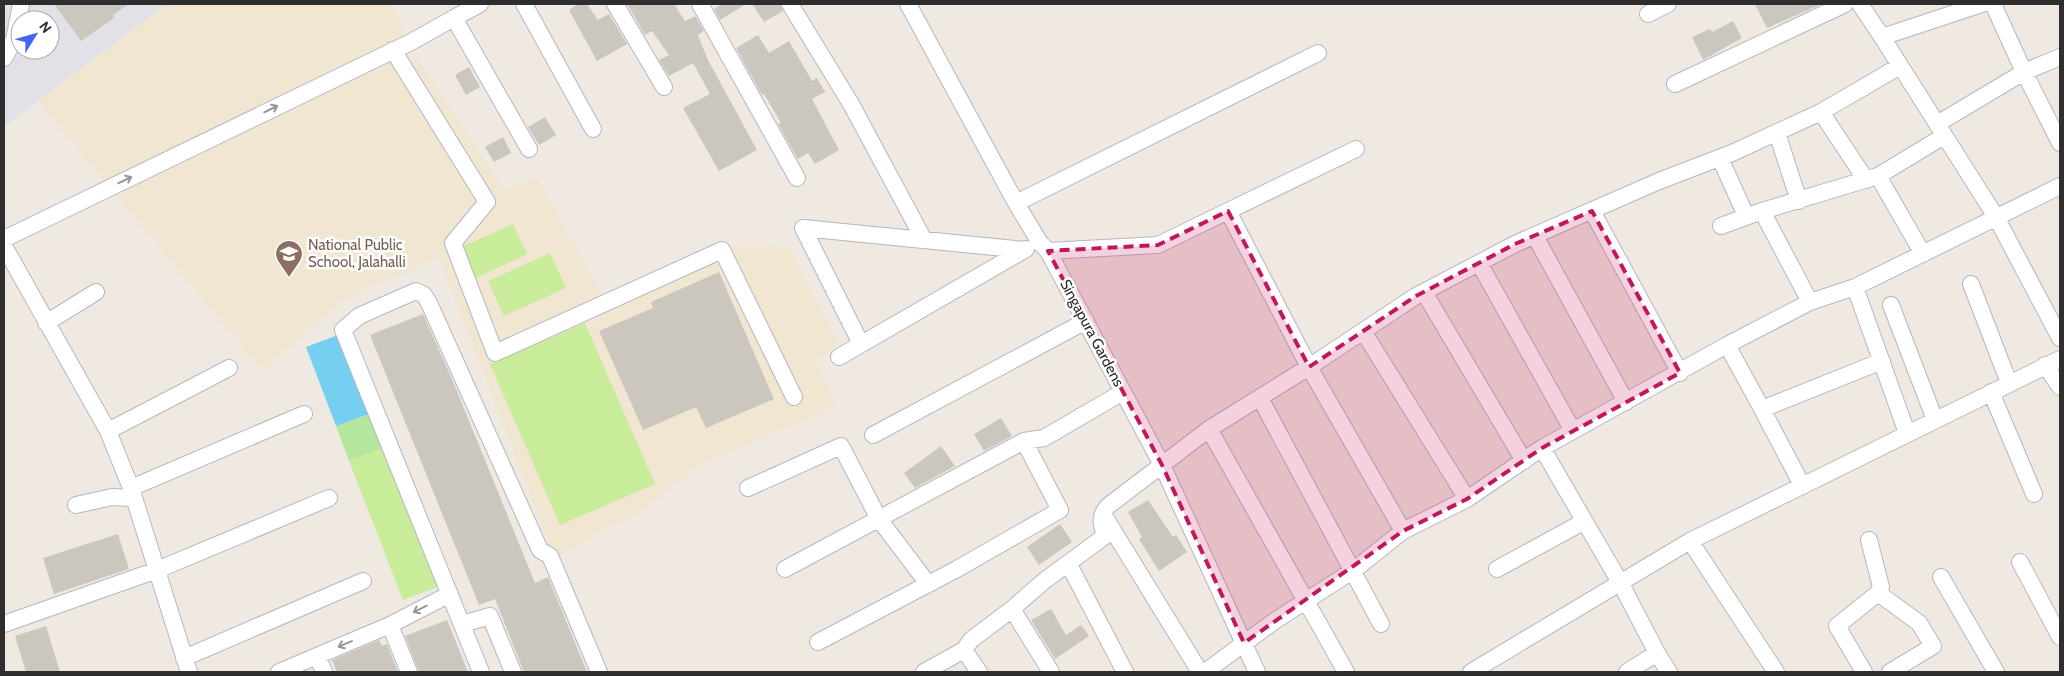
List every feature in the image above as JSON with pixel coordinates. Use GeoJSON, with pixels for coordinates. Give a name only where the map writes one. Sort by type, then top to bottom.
{"type":"FeatureCollection","features":[{"type":"Feature","properties":{"kind":"street"},"geometry":{"type":"LineString","coordinates":[[4,58],[14,40],[20,4]]}},
{"type":"Feature","properties":{"kind":"street"},"geometry":{"type":"LineString","coordinates":[[4,240],[421,37],[480,4]]}},
{"type":"Feature","properties":{"kind":"street"},"geometry":{"type":"LineString","coordinates":[[524,4],[593,129]]}},
{"type":"Feature","properties":{"kind":"street"},"geometry":{"type":"LineString","coordinates":[[615,4],[664,87]]}},
{"type":"Feature","properties":{"kind":"street"},"geometry":{"type":"LineString","coordinates":[[700,4],[797,178]]}},
{"type":"Feature","properties":{"kind":"street"},"geometry":{"type":"LineString","coordinates":[[790,4],[851,104],[924,240]]}},
{"type":"Feature","properties":{"kind":"street","name":"Singapura Gardens"},"geometry":{"type":"LineString","coordinates":[[908,4],[1016,203],[1044,247],[1086,321],[1162,465],[1257,672]]}},
{"type":"Feature","properties":{"kind":"street"},"geometry":{"type":"LineString","coordinates":[[1648,14],[1668,4]]}},
{"type":"Feature","properties":{"kind":"street"},"geometry":{"type":"LineString","coordinates":[[1675,84],[1845,4]]}},
{"type":"Feature","properties":{"kind":"street"},"geometry":{"type":"LineString","coordinates":[[1860,4],[1996,217],[2060,338]]}},
{"type":"Feature","properties":{"kind":"street"},"geometry":{"type":"LineString","coordinates":[[1882,37],[1959,8],[1982,4]]}},
{"type":"Feature","properties":{"kind":"street"},"geometry":{"type":"LineString","coordinates":[[1993,4],[2024,72],[2060,143]]}},
{"type":"Feature","properties":{"kind":"street"},"geometry":{"type":"LineString","coordinates":[[454,18],[529,149]]}},
{"type":"Feature","properties":{"kind":"street"},"geometry":{"type":"LineString","coordinates":[[393,50],[487,202],[453,242],[495,352],[722,250],[794,397]]}},
{"type":"Feature","properties":{"kind":"street"},"geometry":{"type":"LineString","coordinates":[[1016,203],[1318,53]]}},
{"type":"Feature","properties":{"kind":"street"},"geometry":{"type":"LineString","coordinates":[[1721,226],[1746,216],[1872,178],[2024,72],[2060,57]]}},
{"type":"Feature","properties":{"kind":"street"},"geometry":{"type":"LineString","coordinates":[[924,672],[964,650],[971,640],[1105,536],[1100,522],[1102,512],[1209,429],[1424,292],[1534,236],[1659,181],[1720,158],[1777,133],[1821,112],[1900,66]]}},
{"type":"Feature","properties":{"kind":"street"},"geometry":{"type":"LineString","coordinates":[[1821,112],[1872,178],[1923,254]]}},
{"type":"Feature","properties":{"kind":"street"},"geometry":{"type":"LineString","coordinates":[[1777,133],[1799,201]]}},
{"type":"Feature","properties":{"kind":"street"},"geometry":{"type":"LineString","coordinates":[[861,344],[803,228],[1024,250],[1044,247],[1158,245],[1356,150]]}},
{"type":"Feature","properties":{"kind":"street"},"geometry":{"type":"LineString","coordinates":[[1720,158],[1746,216]]}},
{"type":"Feature","properties":{"kind":"street"},"geometry":{"type":"LineString","coordinates":[[1205,672],[1244,643],[1354,570],[1403,532],[1467,499],[1542,448],[1680,373],[1727,345],[1810,302],[1855,287],[2060,186]]}},
{"type":"Feature","properties":{"kind":"street"},"geometry":{"type":"LineString","coordinates":[[1762,211],[1810,302]]}},
{"type":"Feature","properties":{"kind":"street"},"geometry":{"type":"LineString","coordinates":[[1228,212],[1309,367],[1403,532]]}},
{"type":"Feature","properties":{"kind":"street"},"geometry":{"type":"LineString","coordinates":[[1592,212],[1680,373]]}},
{"type":"Feature","properties":{"kind":"street"},"geometry":{"type":"LineString","coordinates":[[1534,236],[1626,402]]}},
{"type":"Feature","properties":{"kind":"street"},"geometry":{"type":"LineString","coordinates":[[4,246],[108,431],[132,493],[186,665],[363,580]]}},
{"type":"Feature","properties":{"kind":"street"},"geometry":{"type":"LineString","coordinates":[[839,356],[1024,250]]}},
{"type":"Feature","properties":{"kind":"street"},"geometry":{"type":"LineString","coordinates":[[1479,263],[1573,431]]}},
{"type":"Feature","properties":{"kind":"street"},"geometry":{"type":"LineString","coordinates":[[1971,284],[2009,383]]}},
{"type":"Feature","properties":{"kind":"street"},"geometry":{"type":"LineString","coordinates":[[1855,287],[1907,433]]}},
{"type":"Feature","properties":{"kind":"street"},"geometry":{"type":"LineString","coordinates":[[46,323],[96,292]]}},
{"type":"Feature","properties":{"kind":"street"},"geometry":{"type":"LineString","coordinates":[[481,672],[343,330],[358,316],[416,292],[424,295],[430,303],[540,550],[550,556],[599,672]]}},
{"type":"Feature","properties":{"kind":"street"},"geometry":{"type":"LineString","coordinates":[[1424,292],[1524,461]]}},
{"type":"Feature","properties":{"kind":"street"},"geometry":{"type":"LineString","coordinates":[[1890,305],[1935,420]]}},
{"type":"Feature","properties":{"kind":"street"},"geometry":{"type":"LineString","coordinates":[[873,435],[1086,321]]}},
{"type":"Feature","properties":{"kind":"street"},"geometry":{"type":"LineString","coordinates":[[1363,331],[1467,499]]}},
{"type":"Feature","properties":{"kind":"street"},"geometry":{"type":"LineString","coordinates":[[1727,345],[1802,485]]}},
{"type":"Feature","properties":{"kind":"street"},"geometry":{"type":"LineString","coordinates":[[1762,409],[1882,362]]}},
{"type":"Feature","properties":{"kind":"street"},"geometry":{"type":"LineString","coordinates":[[1471,672],[1690,541],[2053,362],[2060,387]]}},
{"type":"Feature","properties":{"kind":"street"},"geometry":{"type":"LineString","coordinates":[[108,431],[229,368]]}},
{"type":"Feature","properties":{"kind":"street"},"geometry":{"type":"LineString","coordinates":[[785,570],[1024,441],[1044,438],[1123,392]]}},
{"type":"Feature","properties":{"kind":"street"},"geometry":{"type":"LineString","coordinates":[[1991,392],[2034,494]]}},
{"type":"Feature","properties":{"kind":"street"},"geometry":{"type":"LineString","coordinates":[[1260,398],[1354,570],[1381,624]]}},
{"type":"Feature","properties":{"kind":"street"},"geometry":{"type":"LineString","coordinates":[[76,505],[132,493],[304,414]]}},
{"type":"Feature","properties":{"kind":"street"},"geometry":{"type":"LineString","coordinates":[[1209,429],[1346,672]]}},
{"type":"Feature","properties":{"kind":"street"},"geometry":{"type":"LineString","coordinates":[[818,642],[928,584],[1060,510],[1024,441]]}},
{"type":"Feature","properties":{"kind":"street"},"geometry":{"type":"LineString","coordinates":[[748,488],[841,446],[880,519],[928,584]]}},
{"type":"Feature","properties":{"kind":"street"},"geometry":{"type":"LineString","coordinates":[[1542,448],[1583,522],[1621,584],[1669,672]]}},
{"type":"Feature","properties":{"kind":"street"},"geometry":{"type":"LineString","coordinates":[[4,624],[157,570],[329,498]]}},
{"type":"Feature","properties":{"kind":"street"},"geometry":{"type":"LineString","coordinates":[[1102,512],[1200,672]]}},
{"type":"Feature","properties":{"kind":"street"},"geometry":{"type":"LineString","coordinates":[[1497,569],[1583,522]]}},
{"type":"Feature","properties":{"kind":"street"},"geometry":{"type":"LineString","coordinates":[[1864,672],[1837,626],[1839,622],[1878,593],[1881,587],[1881,580],[1869,540]]}},
{"type":"Feature","properties":{"kind":"street"},"geometry":{"type":"LineString","coordinates":[[1690,541],[1776,672]]}},
{"type":"Feature","properties":{"kind":"street"},"geometry":{"type":"LineString","coordinates":[[2020,562],[2060,637]]}},
{"type":"Feature","properties":{"kind":"street"},"geometry":{"type":"LineString","coordinates":[[1068,563],[1126,672]]}},
{"type":"Feature","properties":{"kind":"street"},"geometry":{"type":"LineString","coordinates":[[1941,577],[1996,672]]}},
{"type":"Feature","properties":{"kind":"street"},"geometry":{"type":"LineString","coordinates":[[1878,593],[1919,623],[1933,646],[1890,672]]}},
{"type":"Feature","properties":{"kind":"street"},"geometry":{"type":"LineString","coordinates":[[279,672],[390,625],[450,594]]}},
{"type":"Feature","properties":{"kind":"street"},"geometry":{"type":"LineString","coordinates":[[1012,609],[1051,672]]}},
{"type":"Feature","properties":{"kind":"street"},"geometry":{"type":"LineString","coordinates":[[462,624],[490,616],[513,672]]}},
{"type":"Feature","properties":{"kind":"street"},"geometry":{"type":"LineString","coordinates":[[390,625],[409,672]]}},
{"type":"Feature","properties":{"kind":"street"},"geometry":{"type":"LineString","coordinates":[[964,650],[979,672]]}},
{"type":"Feature","properties":{"kind":"street"},"geometry":{"type":"LineString","coordinates":[[1627,672],[1657,653]]}},
{"type":"Feature","properties":{"kind":"street"},"geometry":{"type":"LineString","coordinates":[[317,656],[324,672]]}},
{"type":"Feature","properties":{"kind":"highlighted area"},"geometry":{"type":"Polygon","coordinates":[[[1228,211],[1309,367],[1416,296],[1515,244],[1592,211],[1680,373],[1542,448],[1467,499],[1403,531],[1244,643],[1162,465],[1048,251],[1158,245],[1228,211]]]}},
{"type":"Feature","properties":{"kind":"shaded area"},"geometry":{"type":"Polygon","coordinates":[[[4,4],[167,4],[4,127],[4,4]]]}},
{"type":"Feature","properties":{"kind":"shaded area","name":"National Public School, Jalahalli"},"geometry":{"type":"Polygon","coordinates":[[[167,4],[391,4],[414,53],[505,190],[537,177],[606,301],[725,245],[789,248],[839,344],[816,361],[837,407],[696,466],[648,506],[555,558],[439,258],[348,297],[262,370],[38,101],[167,4]]]}},
{"type":"Feature","properties":{"kind":"green space"},"geometry":{"type":"Polygon","coordinates":[[[513,224],[527,254],[476,278],[462,247],[513,224]]]}},
{"type":"Feature","properties":{"kind":"green space"},"geometry":{"type":"Polygon","coordinates":[[[550,253],[566,288],[504,316],[488,281],[550,253]]]}},
{"type":"Feature","properties":{"kind":"green space"},"geometry":{"type":"Polygon","coordinates":[[[585,323],[655,484],[560,525],[490,364],[585,323]]]}},
{"type":"Feature","properties":{"kind":"green space"},"geometry":{"type":"Polygon","coordinates":[[[372,413],[385,447],[349,461],[336,426],[372,413]]]}},
{"type":"Feature","properties":{"kind":"green space"},"geometry":{"type":"Polygon","coordinates":[[[385,447],[440,586],[403,600],[349,461],[385,447]]]}},
{"type":"Feature","properties":{"kind":"water"},"geometry":{"type":"Polygon","coordinates":[[[341,334],[372,413],[336,426],[306,347],[341,334]]]}},
{"type":"Feature","properties":{"kind":"building"},"geometry":{"type":"Polygon","coordinates":[[[54,4],[129,4],[113,15],[114,18],[81,41],[54,4]]]}},
{"type":"Feature","properties":{"kind":"building"},"geometry":{"type":"Polygon","coordinates":[[[578,4],[587,4],[598,20],[609,14],[627,44],[597,61],[569,10],[578,4]]]}},
{"type":"Feature","properties":{"kind":"building"},"geometry":{"type":"Polygon","coordinates":[[[627,4],[674,4],[685,21],[695,16],[704,31],[698,35],[708,60],[757,150],[719,171],[683,108],[710,94],[693,63],[669,76],[659,60],[669,55],[652,31],[645,35],[627,4]]]}},
{"type":"Feature","properties":{"kind":"building"},"geometry":{"type":"Polygon","coordinates":[[[722,4],[746,4],[720,20],[714,9],[722,4]]]}},
{"type":"Feature","properties":{"kind":"building"},"geometry":{"type":"Polygon","coordinates":[[[752,4],[780,4],[783,11],[764,22],[752,4]]]}},
{"type":"Feature","properties":{"kind":"building"},"geometry":{"type":"Polygon","coordinates":[[[1755,4],[1822,4],[1767,28],[1755,4]]]}},
{"type":"Feature","properties":{"kind":"building"},"geometry":{"type":"Polygon","coordinates":[[[1733,21],[1742,38],[1703,60],[1692,37],[1710,29],[1712,32],[1733,21]]]}},
{"type":"Feature","properties":{"kind":"building"},"geometry":{"type":"Polygon","coordinates":[[[758,35],[769,53],[789,41],[812,81],[817,78],[825,92],[812,99],[839,150],[815,164],[808,153],[798,159],[778,124],[781,123],[764,94],[762,95],[736,48],[758,35]]]}},
{"type":"Feature","properties":{"kind":"building"},"geometry":{"type":"Polygon","coordinates":[[[469,67],[480,87],[466,95],[455,75],[469,67]]]}},
{"type":"Feature","properties":{"kind":"building"},"geometry":{"type":"Polygon","coordinates":[[[545,117],[556,135],[539,145],[528,127],[545,117]]]}},
{"type":"Feature","properties":{"kind":"building"},"geometry":{"type":"Polygon","coordinates":[[[503,137],[511,153],[494,162],[485,147],[503,137]]]}},
{"type":"Feature","properties":{"kind":"building"},"geometry":{"type":"Polygon","coordinates":[[[719,272],[774,399],[706,428],[696,407],[643,430],[599,331],[653,308],[651,302],[719,272]]]}},
{"type":"Feature","properties":{"kind":"building"},"geometry":{"type":"Polygon","coordinates":[[[423,314],[452,379],[535,583],[548,577],[587,672],[524,672],[495,599],[479,605],[370,335],[423,314]]]}},
{"type":"Feature","properties":{"kind":"building"},"geometry":{"type":"Polygon","coordinates":[[[1001,418],[1012,436],[984,451],[974,434],[1001,418]]]}},
{"type":"Feature","properties":{"kind":"building"},"geometry":{"type":"Polygon","coordinates":[[[941,446],[955,466],[915,488],[904,473],[941,446]]]}},
{"type":"Feature","properties":{"kind":"building"},"geometry":{"type":"Polygon","coordinates":[[[1148,500],[1173,537],[1176,535],[1187,552],[1159,571],[1139,539],[1142,537],[1128,512],[1148,500]]]}},
{"type":"Feature","properties":{"kind":"building"},"geometry":{"type":"Polygon","coordinates":[[[1060,524],[1072,542],[1039,565],[1027,547],[1060,524]]]}},
{"type":"Feature","properties":{"kind":"building"},"geometry":{"type":"Polygon","coordinates":[[[118,534],[129,569],[54,594],[43,558],[118,534]]]}},
{"type":"Feature","properties":{"kind":"building"},"geometry":{"type":"Polygon","coordinates":[[[1051,609],[1066,635],[1081,625],[1089,636],[1055,659],[1031,620],[1051,609]]]}},
{"type":"Feature","properties":{"kind":"building"},"geometry":{"type":"Polygon","coordinates":[[[447,620],[468,672],[419,672],[405,636],[447,620]]]}},
{"type":"Feature","properties":{"kind":"building"},"geometry":{"type":"Polygon","coordinates":[[[46,626],[60,672],[26,672],[15,636],[46,626]]]}},
{"type":"Feature","properties":{"kind":"building"},"geometry":{"type":"Polygon","coordinates":[[[379,640],[382,646],[387,644],[398,672],[337,672],[332,660],[379,640]]]}},
{"type":"Feature","properties":{"kind":"place","name":"National Public School, Jalahalli"},"geometry":{"type":"Point","coordinates":[289,278]}}]}
